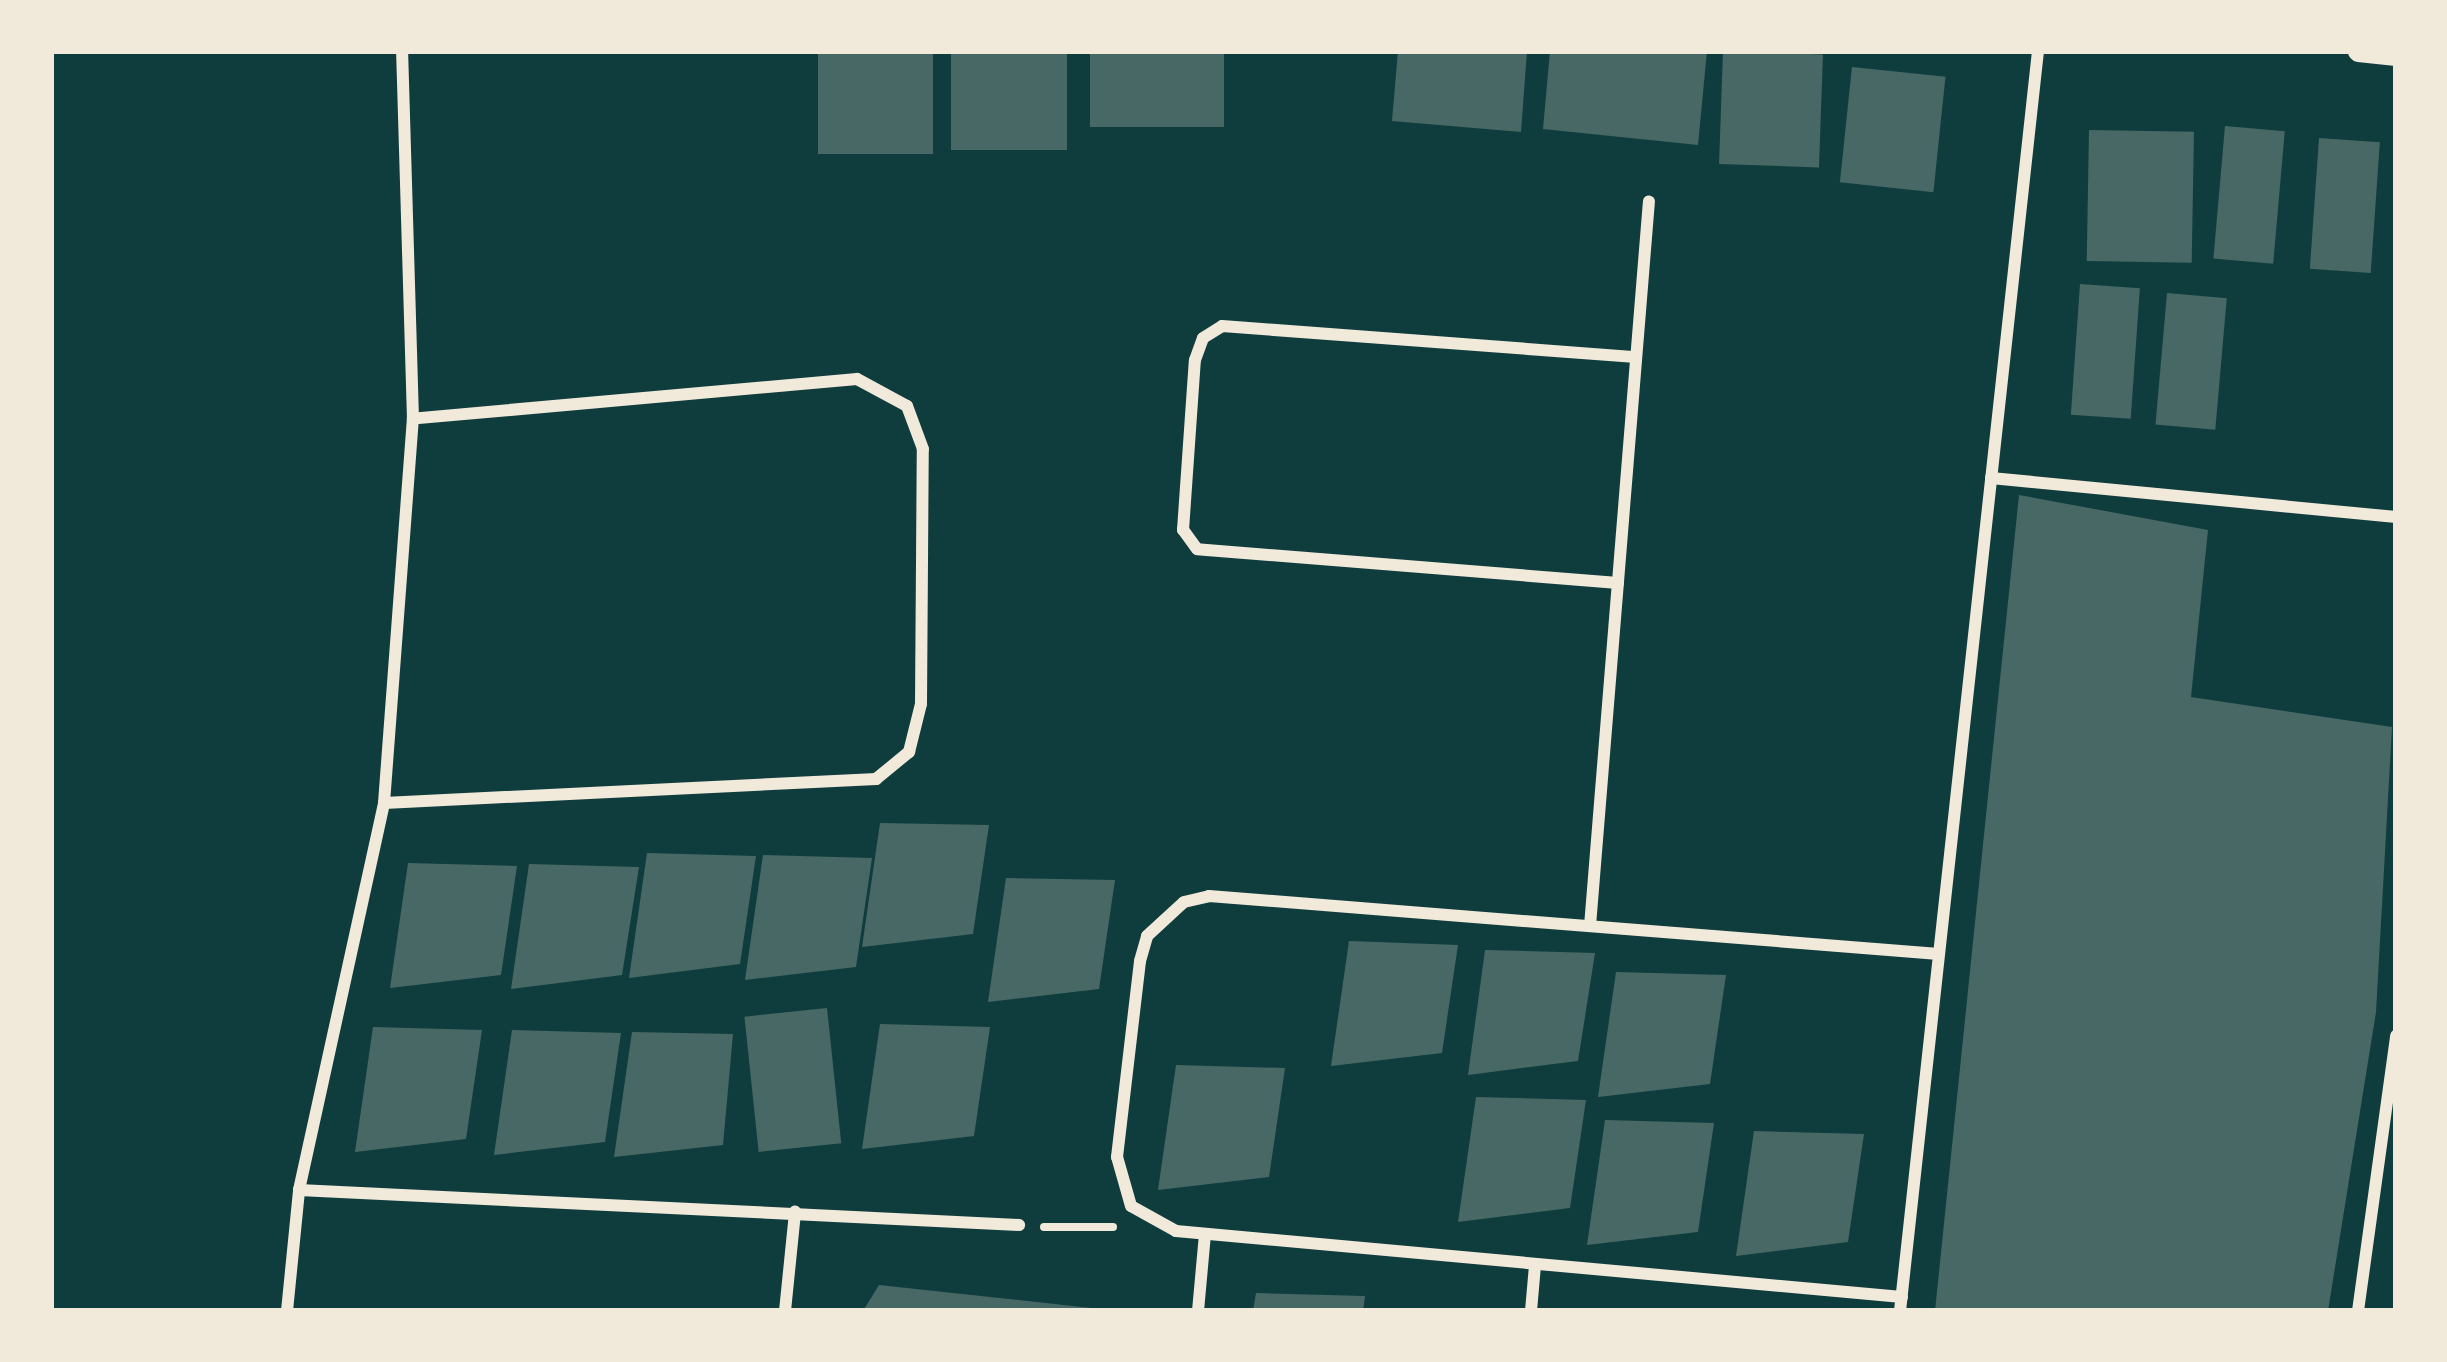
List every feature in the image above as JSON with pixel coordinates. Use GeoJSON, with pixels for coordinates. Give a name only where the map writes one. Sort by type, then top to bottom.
{"type":"FeatureCollection","features":[{"type":"Feature","properties":{"kind":"street"},"geometry":{"type":"LineString","coordinates":[[287,1311],[299,1190],[384,803],[413,419],[402,51]]}},
{"type":"Feature","properties":{"kind":"street"},"geometry":{"type":"LineString","coordinates":[[1939,954],[1209,896],[1163,916],[1140,961],[1117,1157],[1119,1183],[1151,1223],[1205,1234],[1901,1304],[2038,51]]}},
{"type":"Feature","properties":{"kind":"street"},"geometry":{"type":"LineString","coordinates":[[2358,51],[2396,55]]}},
{"type":"Feature","properties":{"kind":"street"},"geometry":{"type":"LineString","coordinates":[[1590,926],[1649,201]]}},
{"type":"Feature","properties":{"kind":"street"},"geometry":{"type":"LineString","coordinates":[[1618,583],[1197,549],[1183,530],[1195,359],[1203,338],[1222,326],[1636,357]]}},
{"type":"Feature","properties":{"kind":"street"},"geometry":{"type":"LineString","coordinates":[[384,803],[876,779],[908,752],[921,704],[923,449],[907,406],[857,379],[413,419]]}},
{"type":"Feature","properties":{"kind":"street"},"geometry":{"type":"LineString","coordinates":[[1991,478],[2396,517]]}},
{"type":"Feature","properties":{"kind":"street"},"geometry":{"type":"LineString","coordinates":[[2358,1311],[2396,1036]]}},
{"type":"Feature","properties":{"kind":"street"},"geometry":{"type":"LineString","coordinates":[[299,1190],[1019,1225]]}},
{"type":"Feature","properties":{"kind":"street"},"geometry":{"type":"LineString","coordinates":[[785,1311],[795,1212]]}},
{"type":"Feature","properties":{"kind":"street"},"geometry":{"type":"LineString","coordinates":[[1198,1311],[1205,1234]]}},
{"type":"Feature","properties":{"kind":"street"},"geometry":{"type":"LineString","coordinates":[[1531,1311],[1535,1265]]}},
{"type":"Feature","properties":{"kind":"path"},"geometry":{"type":"LineString","coordinates":[[1019,1225],[1151,1223]]}},
{"type":"Feature","properties":{"kind":"building"},"geometry":{"type":"Polygon","coordinates":[[[818,51],[933,51],[933,154],[818,154],[818,51]]]}},
{"type":"Feature","properties":{"kind":"building"},"geometry":{"type":"Polygon","coordinates":[[[951,51],[1067,51],[1067,150],[951,150],[951,51]]]}},
{"type":"Feature","properties":{"kind":"building"},"geometry":{"type":"Polygon","coordinates":[[[1090,51],[1224,51],[1224,127],[1090,127],[1090,51]]]}},
{"type":"Feature","properties":{"kind":"building"},"geometry":{"type":"Polygon","coordinates":[[[1398,51],[1527,51],[1521,132],[1392,121],[1398,51]]]}},
{"type":"Feature","properties":{"kind":"building"},"geometry":{"type":"Polygon","coordinates":[[[1550,51],[1707,51],[1698,145],[1543,129],[1550,51]]]}},
{"type":"Feature","properties":{"kind":"building"},"geometry":{"type":"Polygon","coordinates":[[[1723,51],[1823,54],[1819,167],[1719,164],[1723,51]]]}},
{"type":"Feature","properties":{"kind":"building"},"geometry":{"type":"Polygon","coordinates":[[[1852,67],[1945,77],[1933,192],[1840,182],[1852,67]]]}},
{"type":"Feature","properties":{"kind":"building"},"geometry":{"type":"Polygon","coordinates":[[[2225,126],[2285,131],[2273,264],[2213,258],[2225,126]]]}},
{"type":"Feature","properties":{"kind":"building"},"geometry":{"type":"Polygon","coordinates":[[[2089,130],[2194,132],[2192,263],[2087,261],[2089,130]]]}},
{"type":"Feature","properties":{"kind":"building"},"geometry":{"type":"Polygon","coordinates":[[[2319,138],[2380,142],[2371,273],[2310,269],[2319,138]]]}},
{"type":"Feature","properties":{"kind":"building"},"geometry":{"type":"Polygon","coordinates":[[[2080,284],[2140,288],[2131,419],[2071,415],[2080,284]]]}},
{"type":"Feature","properties":{"kind":"building"},"geometry":{"type":"Polygon","coordinates":[[[2167,293],[2227,298],[2215,430],[2155,424],[2167,293]]]}},
{"type":"Feature","properties":{"kind":"building"},"geometry":{"type":"Polygon","coordinates":[[[2019,495],[2208,530],[2191,697],[2392,727],[2376,1012],[2328,1311],[1935,1311],[2019,495]]]}},
{"type":"Feature","properties":{"kind":"building"},"geometry":{"type":"Polygon","coordinates":[[[880,823],[989,825],[973,934],[862,947],[880,823]]]}},
{"type":"Feature","properties":{"kind":"building"},"geometry":{"type":"Polygon","coordinates":[[[647,853],[756,856],[740,964],[629,978],[647,853]]]}},
{"type":"Feature","properties":{"kind":"building"},"geometry":{"type":"Polygon","coordinates":[[[763,855],[872,858],[856,967],[745,980],[763,855]]]}},
{"type":"Feature","properties":{"kind":"building"},"geometry":{"type":"Polygon","coordinates":[[[408,863],[517,866],[501,975],[390,988],[408,863]]]}},
{"type":"Feature","properties":{"kind":"building"},"geometry":{"type":"Polygon","coordinates":[[[529,864],[639,867],[622,975],[511,989],[529,864]]]}},
{"type":"Feature","properties":{"kind":"building"},"geometry":{"type":"Polygon","coordinates":[[[1006,878],[1115,880],[1099,989],[988,1002],[1006,878]]]}},
{"type":"Feature","properties":{"kind":"building"},"geometry":{"type":"Polygon","coordinates":[[[1349,941],[1458,945],[1442,1053],[1331,1066],[1349,941]]]}},
{"type":"Feature","properties":{"kind":"building"},"geometry":{"type":"Polygon","coordinates":[[[1485,950],[1595,953],[1578,1061],[1468,1075],[1485,950]]]}},
{"type":"Feature","properties":{"kind":"building"},"geometry":{"type":"Polygon","coordinates":[[[1616,972],[1726,975],[1710,1084],[1598,1097],[1616,972]]]}},
{"type":"Feature","properties":{"kind":"building"},"geometry":{"type":"Polygon","coordinates":[[[827,1008],[841,1143],[759,1152],[744,1017],[827,1008]]]}},
{"type":"Feature","properties":{"kind":"building"},"geometry":{"type":"Polygon","coordinates":[[[880,1024],[990,1027],[974,1136],[862,1149],[880,1024]]]}},
{"type":"Feature","properties":{"kind":"building"},"geometry":{"type":"Polygon","coordinates":[[[373,1027],[482,1030],[466,1139],[355,1152],[373,1027]]]}},
{"type":"Feature","properties":{"kind":"building"},"geometry":{"type":"Polygon","coordinates":[[[512,1030],[621,1033],[605,1142],[494,1155],[512,1030]]]}},
{"type":"Feature","properties":{"kind":"building"},"geometry":{"type":"Polygon","coordinates":[[[632,1032],[733,1034],[723,1145],[614,1157],[632,1032]]]}},
{"type":"Feature","properties":{"kind":"building"},"geometry":{"type":"Polygon","coordinates":[[[1176,1065],[1285,1068],[1269,1177],[1158,1190],[1176,1065]]]}},
{"type":"Feature","properties":{"kind":"building"},"geometry":{"type":"Polygon","coordinates":[[[1476,1097],[1586,1100],[1570,1208],[1458,1222],[1476,1097]]]}},
{"type":"Feature","properties":{"kind":"building"},"geometry":{"type":"Polygon","coordinates":[[[1605,1120],[1714,1123],[1698,1232],[1587,1245],[1605,1120]]]}},
{"type":"Feature","properties":{"kind":"building"},"geometry":{"type":"Polygon","coordinates":[[[1754,1131],[1864,1134],[1848,1242],[1736,1256],[1754,1131]]]}},
{"type":"Feature","properties":{"kind":"building"},"geometry":{"type":"Polygon","coordinates":[[[879,1285],[1091,1308],[1091,1311],[863,1311],[879,1285]]]}},
{"type":"Feature","properties":{"kind":"building"},"geometry":{"type":"Polygon","coordinates":[[[1256,1293],[1365,1296],[1363,1311],[1253,1311],[1256,1293]]]}}]}
